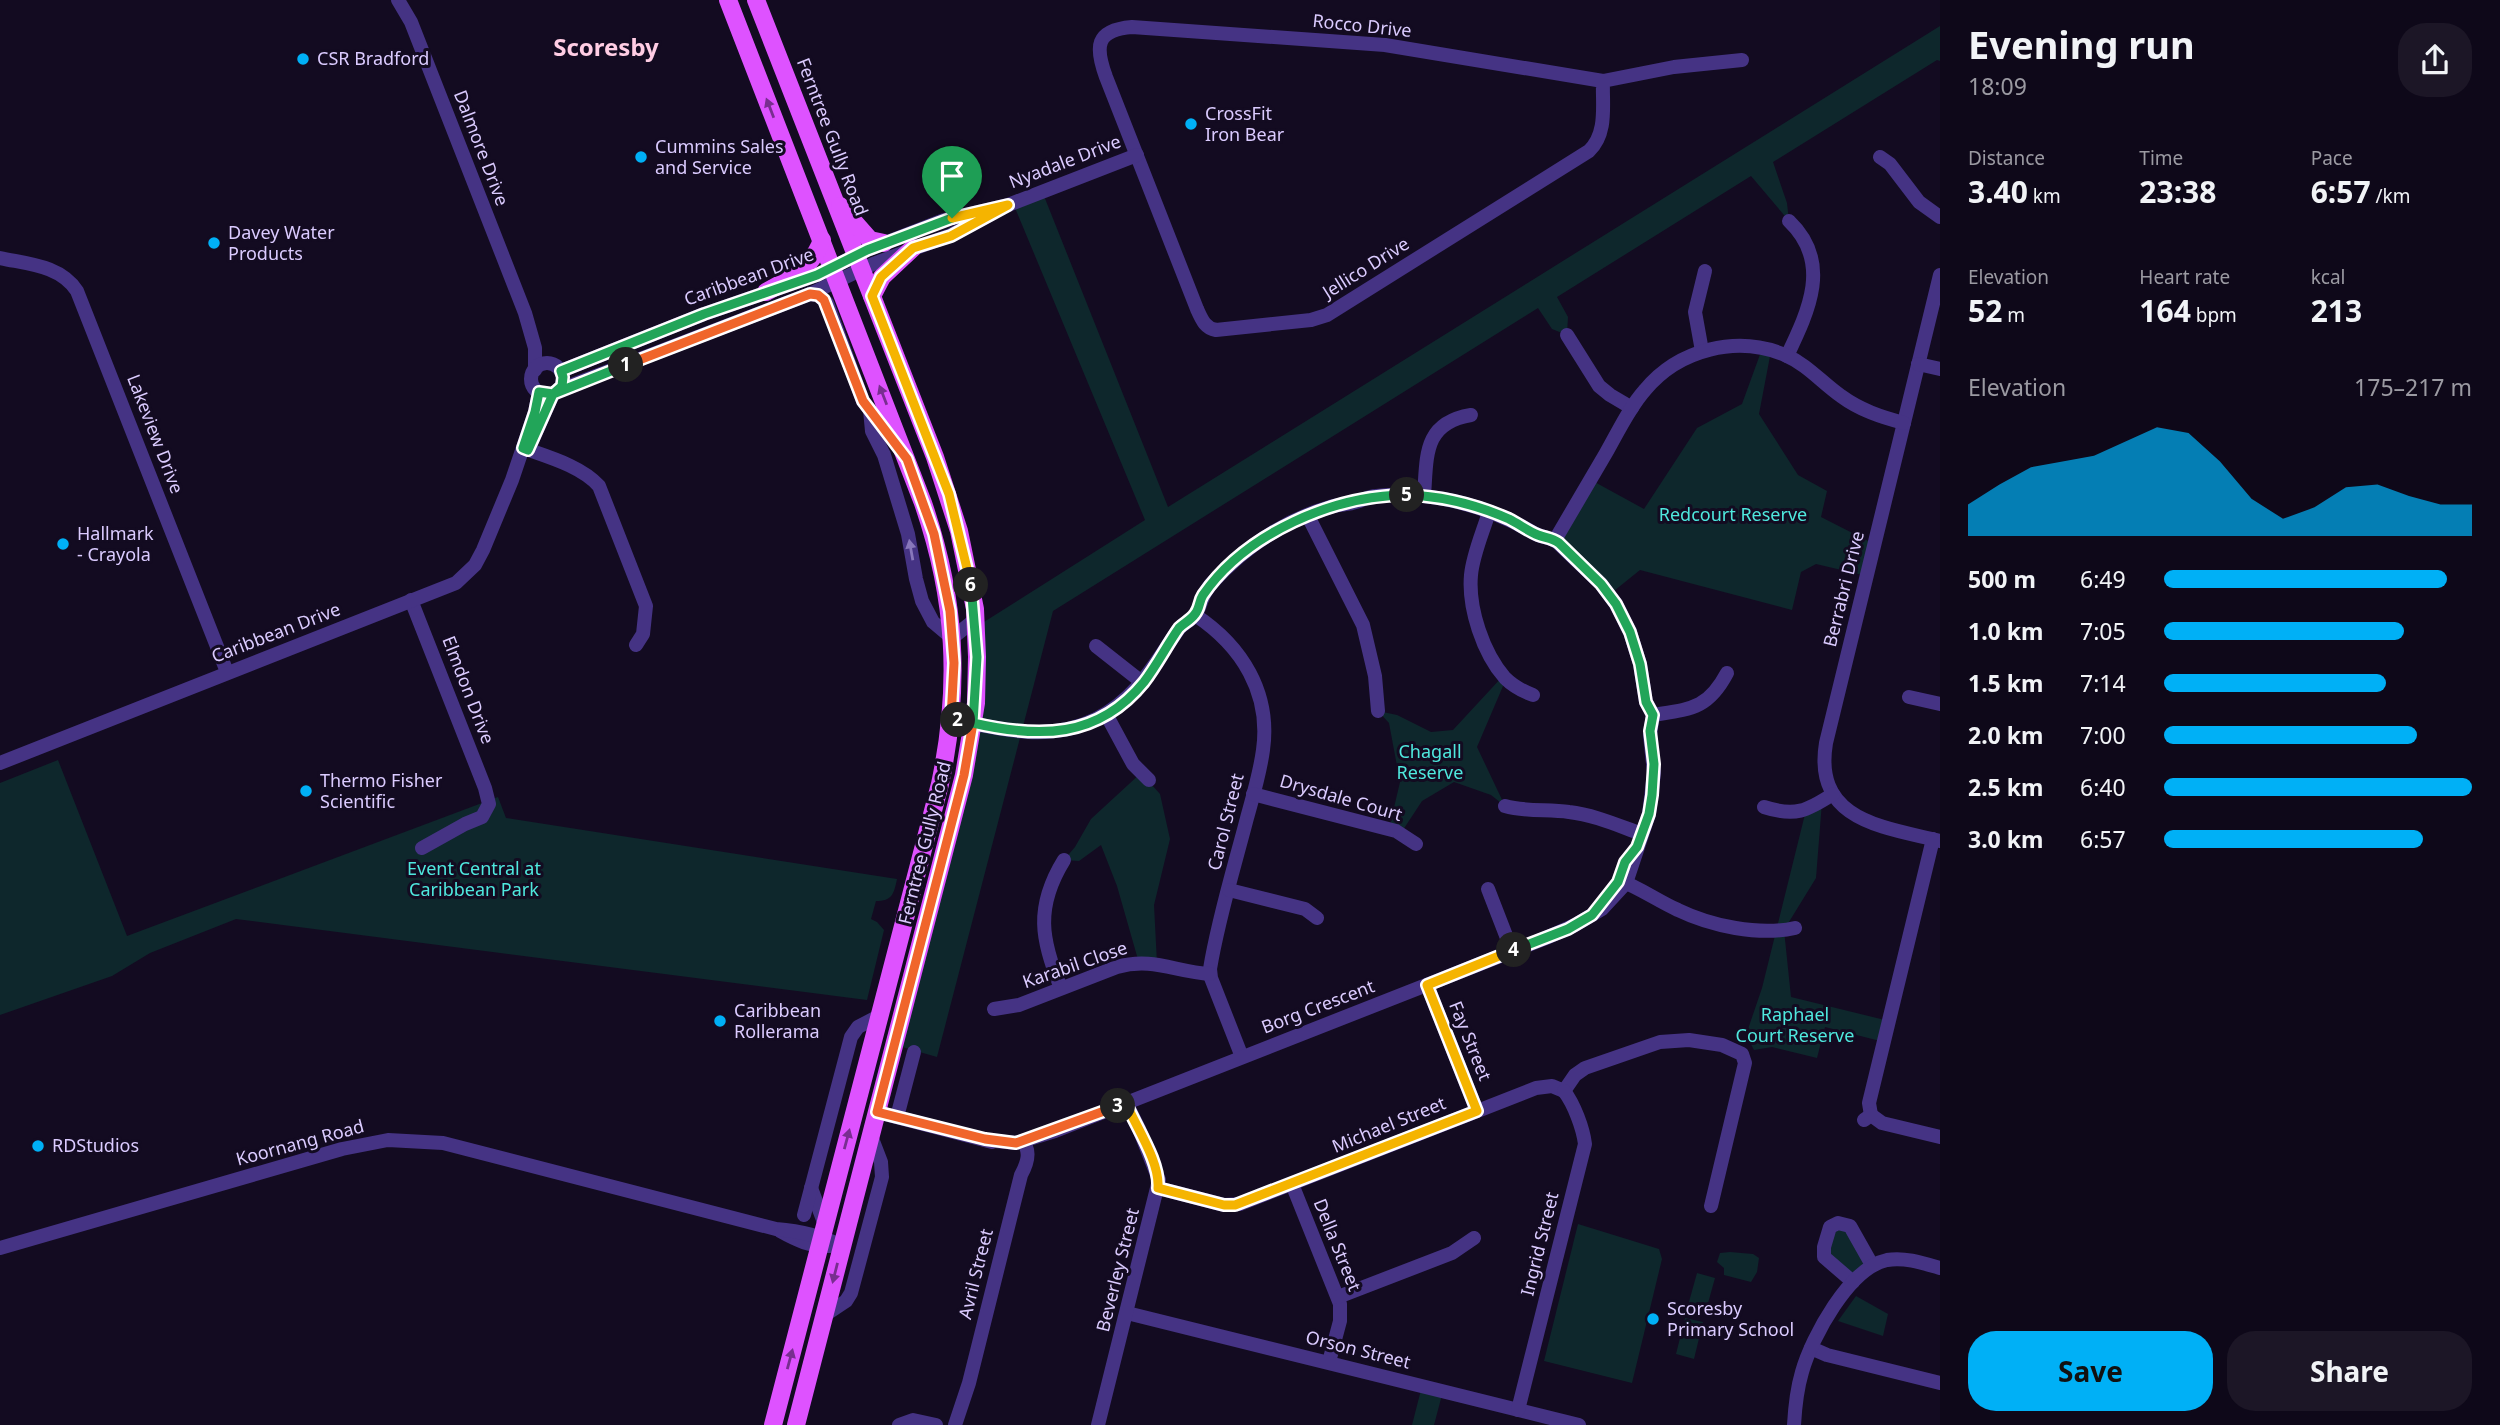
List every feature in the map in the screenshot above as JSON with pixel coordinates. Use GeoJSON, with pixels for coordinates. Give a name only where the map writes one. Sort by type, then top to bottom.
{"type":"FeatureCollection","features":[{"type":"Feature","properties":{"kind":"main road","name":"Ferntree Gully Road"},"geometry":{"type":"LineString","coordinates":[[728,0],[907,459],[940,555],[953,638],[954,683],[951,719],[940,784],[773,1425]]}},
{"type":"Feature","properties":{"kind":"main road","name":"Ferntree Gully Road"},"geometry":{"type":"LineString","coordinates":[[756,0],[949,494],[967,563],[976,619],[977,678],[973,723],[956,808],[796,1425]]}},
{"type":"Feature","properties":{"kind":"main road"},"geometry":{"type":"LineString","coordinates":[[833,198],[870,240],[884,243]]}},
{"type":"Feature","properties":{"kind":"main road"},"geometry":{"type":"LineString","coordinates":[[766,292],[807,266],[822,240]]}},
{"type":"Feature","properties":{"kind":"main road"},"geometry":{"type":"LineString","coordinates":[[872,296],[881,277],[913,248]]}},
{"type":"Feature","properties":{"kind":"street","name":"Dalmore Drive"},"geometry":{"type":"LineString","coordinates":[[398,0],[411,22],[525,313],[535,348],[535,370]]}},
{"type":"Feature","properties":{"kind":"street","name":"Rocco Drive"},"geometry":{"type":"LineString","coordinates":[[1136,155],[1100,59],[1102,38],[1112,30],[1132,27],[1381,45],[1603,81],[1674,67],[1742,60]]}},
{"type":"Feature","properties":{"kind":"street","name":"Jellico Drive"},"geometry":{"type":"LineString","coordinates":[[1136,155],[1197,309],[1209,329],[1223,330],[1311,320],[1328,314],[1590,151],[1597,143],[1601,130],[1603,81]]}},
{"type":"Feature","properties":{"kind":"street","name":"Nyadale Drive"},"geometry":{"type":"LineString","coordinates":[[835,273],[859,262],[951,236],[1008,205],[1136,155]]}},
{"type":"Feature","properties":{"kind":"street"},"geometry":{"type":"LineString","coordinates":[[1880,157],[1890,164],[1919,202],[1940,217]]}},
{"type":"Feature","properties":{"kind":"street","name":"Nyadale Drive"},"geometry":{"type":"LineString","coordinates":[[859,262],[884,243],[944,220],[1008,205]]}},
{"type":"Feature","properties":{"kind":"street"},"geometry":{"type":"LineString","coordinates":[[1787,356],[1808,310],[1812,275],[1805,239],[1789,221]]}},
{"type":"Feature","properties":{"kind":"street","name":"Lakeview Drive"},"geometry":{"type":"LineString","coordinates":[[0,258],[54,271],[76,291],[228,672]]}},
{"type":"Feature","properties":{"kind":"street"},"geometry":{"type":"LineString","coordinates":[[1702,351],[1695,307],[1705,271]]}},
{"type":"Feature","properties":{"kind":"street","name":"Caribbean Drive"},"geometry":{"type":"LineString","coordinates":[[556,367],[766,292],[817,275],[835,273]]}},
{"type":"Feature","properties":{"kind":"street","name":"Caribbean Drive"},"geometry":{"type":"LineString","coordinates":[[0,762],[456,583],[469,573],[481,553],[550,392],[810,294],[835,273]]}},
{"type":"Feature","properties":{"kind":"street","name":"Berrabri Drive"},"geometry":{"type":"LineString","coordinates":[[1833,794],[1824,770],[1826,743],[1940,275]]}},
{"type":"Feature","properties":{"kind":"street"},"geometry":{"type":"LineString","coordinates":[[810,294],[818,295],[827,303],[863,401],[907,459]]}},
{"type":"Feature","properties":{"kind":"street","name":"Dalmore Drive"},"geometry":{"type":"LineString","coordinates":[[525,313],[556,367]]}},
{"type":"Feature","properties":{"kind":"street"},"geometry":{"type":"LineString","coordinates":[[1567,335],[1603,390],[1632,408]]}},
{"type":"Feature","properties":{"kind":"street"},"geometry":{"type":"LineString","coordinates":[[853,376],[863,343]]}},
{"type":"Feature","properties":{"kind":"street"},"geometry":{"type":"LineString","coordinates":[[1555,540],[1645,390],[1663,372],[1702,351],[1748,346],[1787,356],[1808,368],[1855,405],[1903,423]]}},
{"type":"Feature","properties":{"kind":"street"},"geometry":{"type":"LineString","coordinates":[[1918,364],[1940,369]]}},
{"type":"Feature","properties":{"kind":"street"},"geometry":{"type":"LineString","coordinates":[[542,365],[556,367],[563,382],[550,392],[532,380],[535,370],[542,365]]}},
{"type":"Feature","properties":{"kind":"street"},"geometry":{"type":"LineString","coordinates":[[870,410],[872,431],[883,452],[908,534],[922,601],[933,622],[953,638],[976,619]]}},
{"type":"Feature","properties":{"kind":"street"},"geometry":{"type":"LineString","coordinates":[[1424,496],[1427,454],[1432,438],[1443,424],[1471,415]]}},
{"type":"Feature","properties":{"kind":"street"},"geometry":{"type":"LineString","coordinates":[[525,449],[578,470],[599,486],[646,606],[643,634],[636,645]]}},
{"type":"Feature","properties":{"kind":"street","name":"Borg Crescent"},"geometry":{"type":"LineString","coordinates":[[877,1112],[985,1139],[1023,1144],[1568,929],[1592,915],[1623,881],[1625,862],[1639,841],[1649,814],[1653,784],[1654,764],[1650,735],[1653,715],[1644,696],[1637,652],[1622,614],[1601,584],[1555,540],[1537,535],[1518,523],[1489,512],[1454,501],[1424,496],[1376,496],[1331,507],[1271,534],[1233,562],[1203,594],[1195,615],[1180,628],[1143,683],[1106,714],[1072,729],[1046,733],[1017,732],[951,719]]}},
{"type":"Feature","properties":{"kind":"street"},"geometry":{"type":"LineString","coordinates":[[1489,512],[1472,567],[1473,606],[1487,648],[1501,672],[1516,687],[1533,695]]}},
{"type":"Feature","properties":{"kind":"street"},"geometry":{"type":"LineString","coordinates":[[1308,516],[1363,625],[1375,676],[1378,711]]}},
{"type":"Feature","properties":{"kind":"street","name":"Elmdon Drive"},"geometry":{"type":"LineString","coordinates":[[411,600],[488,794],[489,804],[482,817],[422,848]]}},
{"type":"Feature","properties":{"kind":"street","name":"Carol Street"},"geometry":{"type":"LineString","coordinates":[[1195,615],[1225,638],[1239,653],[1250,671],[1264,717],[1264,742],[1254,794],[1210,974]]}},
{"type":"Feature","properties":{"kind":"street"},"geometry":{"type":"LineString","coordinates":[[1096,646],[1143,683]]}},
{"type":"Feature","properties":{"kind":"street"},"geometry":{"type":"LineString","coordinates":[[1653,715],[1685,709],[1708,700],[1718,690],[1727,673]]}},
{"type":"Feature","properties":{"kind":"street"},"geometry":{"type":"LineString","coordinates":[[1909,697],[1940,704]]}},
{"type":"Feature","properties":{"kind":"street"},"geometry":{"type":"LineString","coordinates":[[1106,714],[1133,764],[1149,780]]}},
{"type":"Feature","properties":{"kind":"street","name":"Drysdale Court"},"geometry":{"type":"LineString","coordinates":[[1254,794],[1396,831],[1416,844]]}},
{"type":"Feature","properties":{"kind":"street"},"geometry":{"type":"LineString","coordinates":[[1764,807],[1796,812],[1810,808],[1833,794],[1849,812],[1862,820],[1937,840],[1867,1118],[1940,1137]]}},
{"type":"Feature","properties":{"kind":"street"},"geometry":{"type":"LineString","coordinates":[[1505,806],[1520,810],[1554,810],[1584,814],[1639,841]]}},
{"type":"Feature","properties":{"kind":"street"},"geometry":{"type":"LineString","coordinates":[[1061,988],[1044,937],[1043,923],[1052,880],[1064,860]]}},
{"type":"Feature","properties":{"kind":"street"},"geometry":{"type":"LineString","coordinates":[[1623,881],[1678,910],[1702,919],[1774,932],[1795,928]]}},
{"type":"Feature","properties":{"kind":"street"},"geometry":{"type":"LineString","coordinates":[[1488,889],[1511,951]]}},
{"type":"Feature","properties":{"kind":"street"},"geometry":{"type":"LineString","coordinates":[[1229,890],[1305,909],[1317,919]]}},
{"type":"Feature","properties":{"kind":"street","name":"Karabil Close"},"geometry":{"type":"LineString","coordinates":[[994,1009],[1013,1007],[1116,968],[1143,962],[1210,974]]}},
{"type":"Feature","properties":{"kind":"street"},"geometry":{"type":"LineString","coordinates":[[1210,974],[1242,1057]]}},
{"type":"Feature","properties":{"kind":"street","name":"Fay Street"},"geometry":{"type":"LineString","coordinates":[[1427,985],[1477,1111]]}},
{"type":"Feature","properties":{"kind":"street"},"geometry":{"type":"LineString","coordinates":[[804,1214],[851,1037],[858,1027],[879,1016]]}},
{"type":"Feature","properties":{"kind":"street"},"geometry":{"type":"LineString","coordinates":[[1564,1091],[1575,1075],[1585,1069],[1660,1042],[1699,1041],[1749,1053],[1711,1206]]}},
{"type":"Feature","properties":{"kind":"street"},"geometry":{"type":"LineString","coordinates":[[897,1117],[914,1052]]}},
{"type":"Feature","properties":{"kind":"street","name":"Michael Street"},"geometry":{"type":"LineString","coordinates":[[1158,1188],[1232,1206],[1543,1086],[1564,1091]]}},
{"type":"Feature","properties":{"kind":"street","name":"Ingrid Street"},"geometry":{"type":"LineString","coordinates":[[1518,1410],[1585,1144],[1570,1099],[1564,1091]]}},
{"type":"Feature","properties":{"kind":"street","name":"Beverley Street"},"geometry":{"type":"LineString","coordinates":[[1099,1424],[1158,1188],[1158,1177],[1128,1102]]}},
{"type":"Feature","properties":{"kind":"street"},"geometry":{"type":"LineString","coordinates":[[825,1315],[846,1301],[851,1293],[882,1177],[881,1162],[871,1136]]}},
{"type":"Feature","properties":{"kind":"street","name":"Koornang Road"},"geometry":{"type":"LineString","coordinates":[[0,1248],[342,1149],[398,1139],[454,1145],[776,1229],[798,1241],[822,1236],[842,1246]]}},
{"type":"Feature","properties":{"kind":"street","name":"Avril Street"},"geometry":{"type":"LineString","coordinates":[[955,1425],[969,1383],[1021,1175],[1023,1144]]}},
{"type":"Feature","properties":{"kind":"street","name":"Della Street"},"geometry":{"type":"LineString","coordinates":[[1292,1184],[1338,1297],[1340,1317],[1329,1362]]}},
{"type":"Feature","properties":{"kind":"street"},"geometry":{"type":"LineString","coordinates":[[811,1188],[822,1236]]}},
{"type":"Feature","properties":{"kind":"street"},"geometry":{"type":"LineString","coordinates":[[1853,1282],[1824,1257],[1830,1227],[1838,1223],[1850,1226],[1872,1265]]}},
{"type":"Feature","properties":{"kind":"street"},"geometry":{"type":"LineString","coordinates":[[1338,1297],[1452,1253],[1474,1238]]}},
{"type":"Feature","properties":{"kind":"street"},"geometry":{"type":"LineString","coordinates":[[1794,1425],[1800,1378],[1811,1348],[1828,1315],[1853,1282],[1872,1265],[1888,1260],[1903,1259],[1940,1268]]}},
{"type":"Feature","properties":{"kind":"street","name":"Orson Street"},"geometry":{"type":"LineString","coordinates":[[1127,1312],[1579,1425]]}},
{"type":"Feature","properties":{"kind":"street"},"geometry":{"type":"LineString","coordinates":[[1811,1348],[1827,1355],[1940,1383]]}},
{"type":"Feature","properties":{"kind":"street","name":"Avril Street"},"geometry":{"type":"LineString","coordinates":[[962,1425],[969,1383]]}},
{"type":"Feature","properties":{"kind":"street"},"geometry":{"type":"LineString","coordinates":[[902,1423],[917,1420],[936,1425]]}},
{"type":"Feature","properties":{"kind":"green space"},"geometry":{"type":"Polygon","coordinates":[[[1940,26],[1940,61],[1937,60],[1773,162],[1787,203],[1789,221],[1751,176],[1557,297],[1568,317],[1567,335],[1552,329],[1538,308],[1053,611],[937,1057],[895,1045],[956,809],[976,627],[1145,520],[1013,203],[1042,191],[1168,507],[1940,26]]]}},
{"type":"Feature","properties":{"kind":"green space","name":"Redcourt Reserve"},"geometry":{"type":"Polygon","coordinates":[[[1762,349],[1771,351],[1759,414],[1798,475],[1827,491],[1821,517],[1874,544],[1867,576],[1816,564],[1801,572],[1792,610],[1640,570],[1609,595],[1558,543],[1591,480],[1644,509],[1697,428],[1742,404],[1762,349]]]}},
{"type":"Feature","properties":{"kind":"green space","name":"Chagall Reserve"},"geometry":{"type":"Polygon","coordinates":[[[1503,676],[1506,679],[1477,747],[1505,806],[1491,795],[1454,782],[1422,801],[1401,833],[1389,829],[1400,782],[1389,723],[1378,711],[1397,715],[1431,732],[1453,730],[1503,676]]]}},
{"type":"Feature","properties":{"kind":"green space","name":"Event Central at Caribbean Park"},"geometry":{"type":"Polygon","coordinates":[[[58,760],[127,936],[498,797],[506,818],[897,879],[891,896],[886,900],[876,901],[871,919],[884,930],[867,1000],[236,919],[150,953],[112,976],[0,1015],[0,783],[58,760]]]}},
{"type":"Feature","properties":{"kind":"green space"},"geometry":{"type":"Polygon","coordinates":[[[1141,773],[1160,794],[1170,839],[1154,905],[1157,963],[1139,963],[1117,886],[1101,845],[1079,861],[1064,860],[1091,819],[1141,773]]]}},
{"type":"Feature","properties":{"kind":"green space","name":"Raphael Court Reserve"},"geometry":{"type":"Polygon","coordinates":[[[1822,802],[1816,878],[1784,930],[1791,997],[1889,1021],[1884,1042],[1825,1027],[1817,1058],[1772,1047],[1754,1050],[1746,1035],[1762,988],[1806,810],[1822,802]]]}},
{"type":"Feature","properties":{"kind":"green space"},"geometry":{"type":"Polygon","coordinates":[[[1843,1223],[1872,1265],[1853,1282],[1824,1247],[1843,1223]]]}},
{"type":"Feature","properties":{"kind":"green space"},"geometry":{"type":"Polygon","coordinates":[[[1578,1224],[1659,1249],[1662,1259],[1632,1383],[1544,1361],[1578,1224]]]}},
{"type":"Feature","properties":{"kind":"green space"},"geometry":{"type":"Polygon","coordinates":[[[1720,1253],[1753,1254],[1759,1258],[1757,1272],[1751,1282],[1724,1275],[1724,1268],[1717,1262],[1720,1253]]]}},
{"type":"Feature","properties":{"kind":"green space"},"geometry":{"type":"Polygon","coordinates":[[[1697,1273],[1715,1278],[1705,1314],[1687,1309],[1697,1273]]]}},
{"type":"Feature","properties":{"kind":"green space"},"geometry":{"type":"Polygon","coordinates":[[[1856,1296],[1888,1314],[1883,1336],[1838,1321],[1856,1296]]]}},
{"type":"Feature","properties":{"kind":"green space"},"geometry":{"type":"Polygon","coordinates":[[[1685,1318],[1703,1322],[1694,1359],[1676,1354],[1685,1318]]]}},
{"type":"Feature","properties":{"kind":"green space"},"geometry":{"type":"Polygon","coordinates":[[[1422,1386],[1443,1391],[1434,1425],[1412,1425],[1422,1386]]]}},
{"type":"Feature","properties":{"kind":"place","name":"CSR Bradford"},"geometry":{"type":"Point","coordinates":[303,59]}},
{"type":"Feature","properties":{"kind":"place","name":"CrossFit Iron Bear"},"geometry":{"type":"Point","coordinates":[1191,124]}},
{"type":"Feature","properties":{"kind":"place","name":"Cummins Sales and Service"},"geometry":{"type":"Point","coordinates":[641,157]}},
{"type":"Feature","properties":{"kind":"place","name":"Davey Water Products"},"geometry":{"type":"Point","coordinates":[214,243]}},
{"type":"Feature","properties":{"kind":"place","name":"Hallmark - Crayola"},"geometry":{"type":"Point","coordinates":[63,544]}},
{"type":"Feature","properties":{"kind":"place","name":"Thermo Fisher Scientific"},"geometry":{"type":"Point","coordinates":[306,791]}},
{"type":"Feature","properties":{"kind":"place","name":"Caribbean Rollerama"},"geometry":{"type":"Point","coordinates":[720,1021]}},
{"type":"Feature","properties":{"kind":"place","name":"RDStudios"},"geometry":{"type":"Point","coordinates":[38,1146]}},
{"type":"Feature","properties":{"kind":"place","name":"Scoresby Primary School"},"geometry":{"type":"Point","coordinates":[1653,1319]}},
{"type":"Feature","properties":{"kind":"district","name":"Scoresby"},"geometry":{"type":"Point","coordinates":[606,48]}},
{"type":"Feature","properties":{"kind":"route"},"geometry":{"type":"LineString","coordinates":[[952,218],[867,250],[817,275],[704,314],[561,371],[562,386],[553,394],[528,450],[523,448],[539,392],[548,395],[553,394],[556,393],[810,294],[818,295],[827,303],[863,401],[907,459],[934,534],[950,611],[954,663],[951,719],[973,723],[956,808],[877,1112],[985,1139],[1016,1143],[1126,1103],[1157,1173],[1158,1188],[1232,1206],[1477,1111],[1427,985],[1568,929],[1592,915],[1622,877],[1625,862],[1637,847],[1649,814],[1654,773],[1650,735],[1653,713],[1644,696],[1634,642],[1616,604],[1601,584],[1559,543],[1549,537],[1541,537],[1518,523],[1454,501],[1411,495],[1370,497],[1318,511],[1294,522],[1271,534],[1233,562],[1203,594],[1195,615],[1180,628],[1143,683],[1106,714],[1072,729],[1046,733],[1017,732],[973,723],[977,636],[967,563],[936,457],[872,296],[881,277],[913,248],[951,236],[1008,205],[952,218]]}}]}
